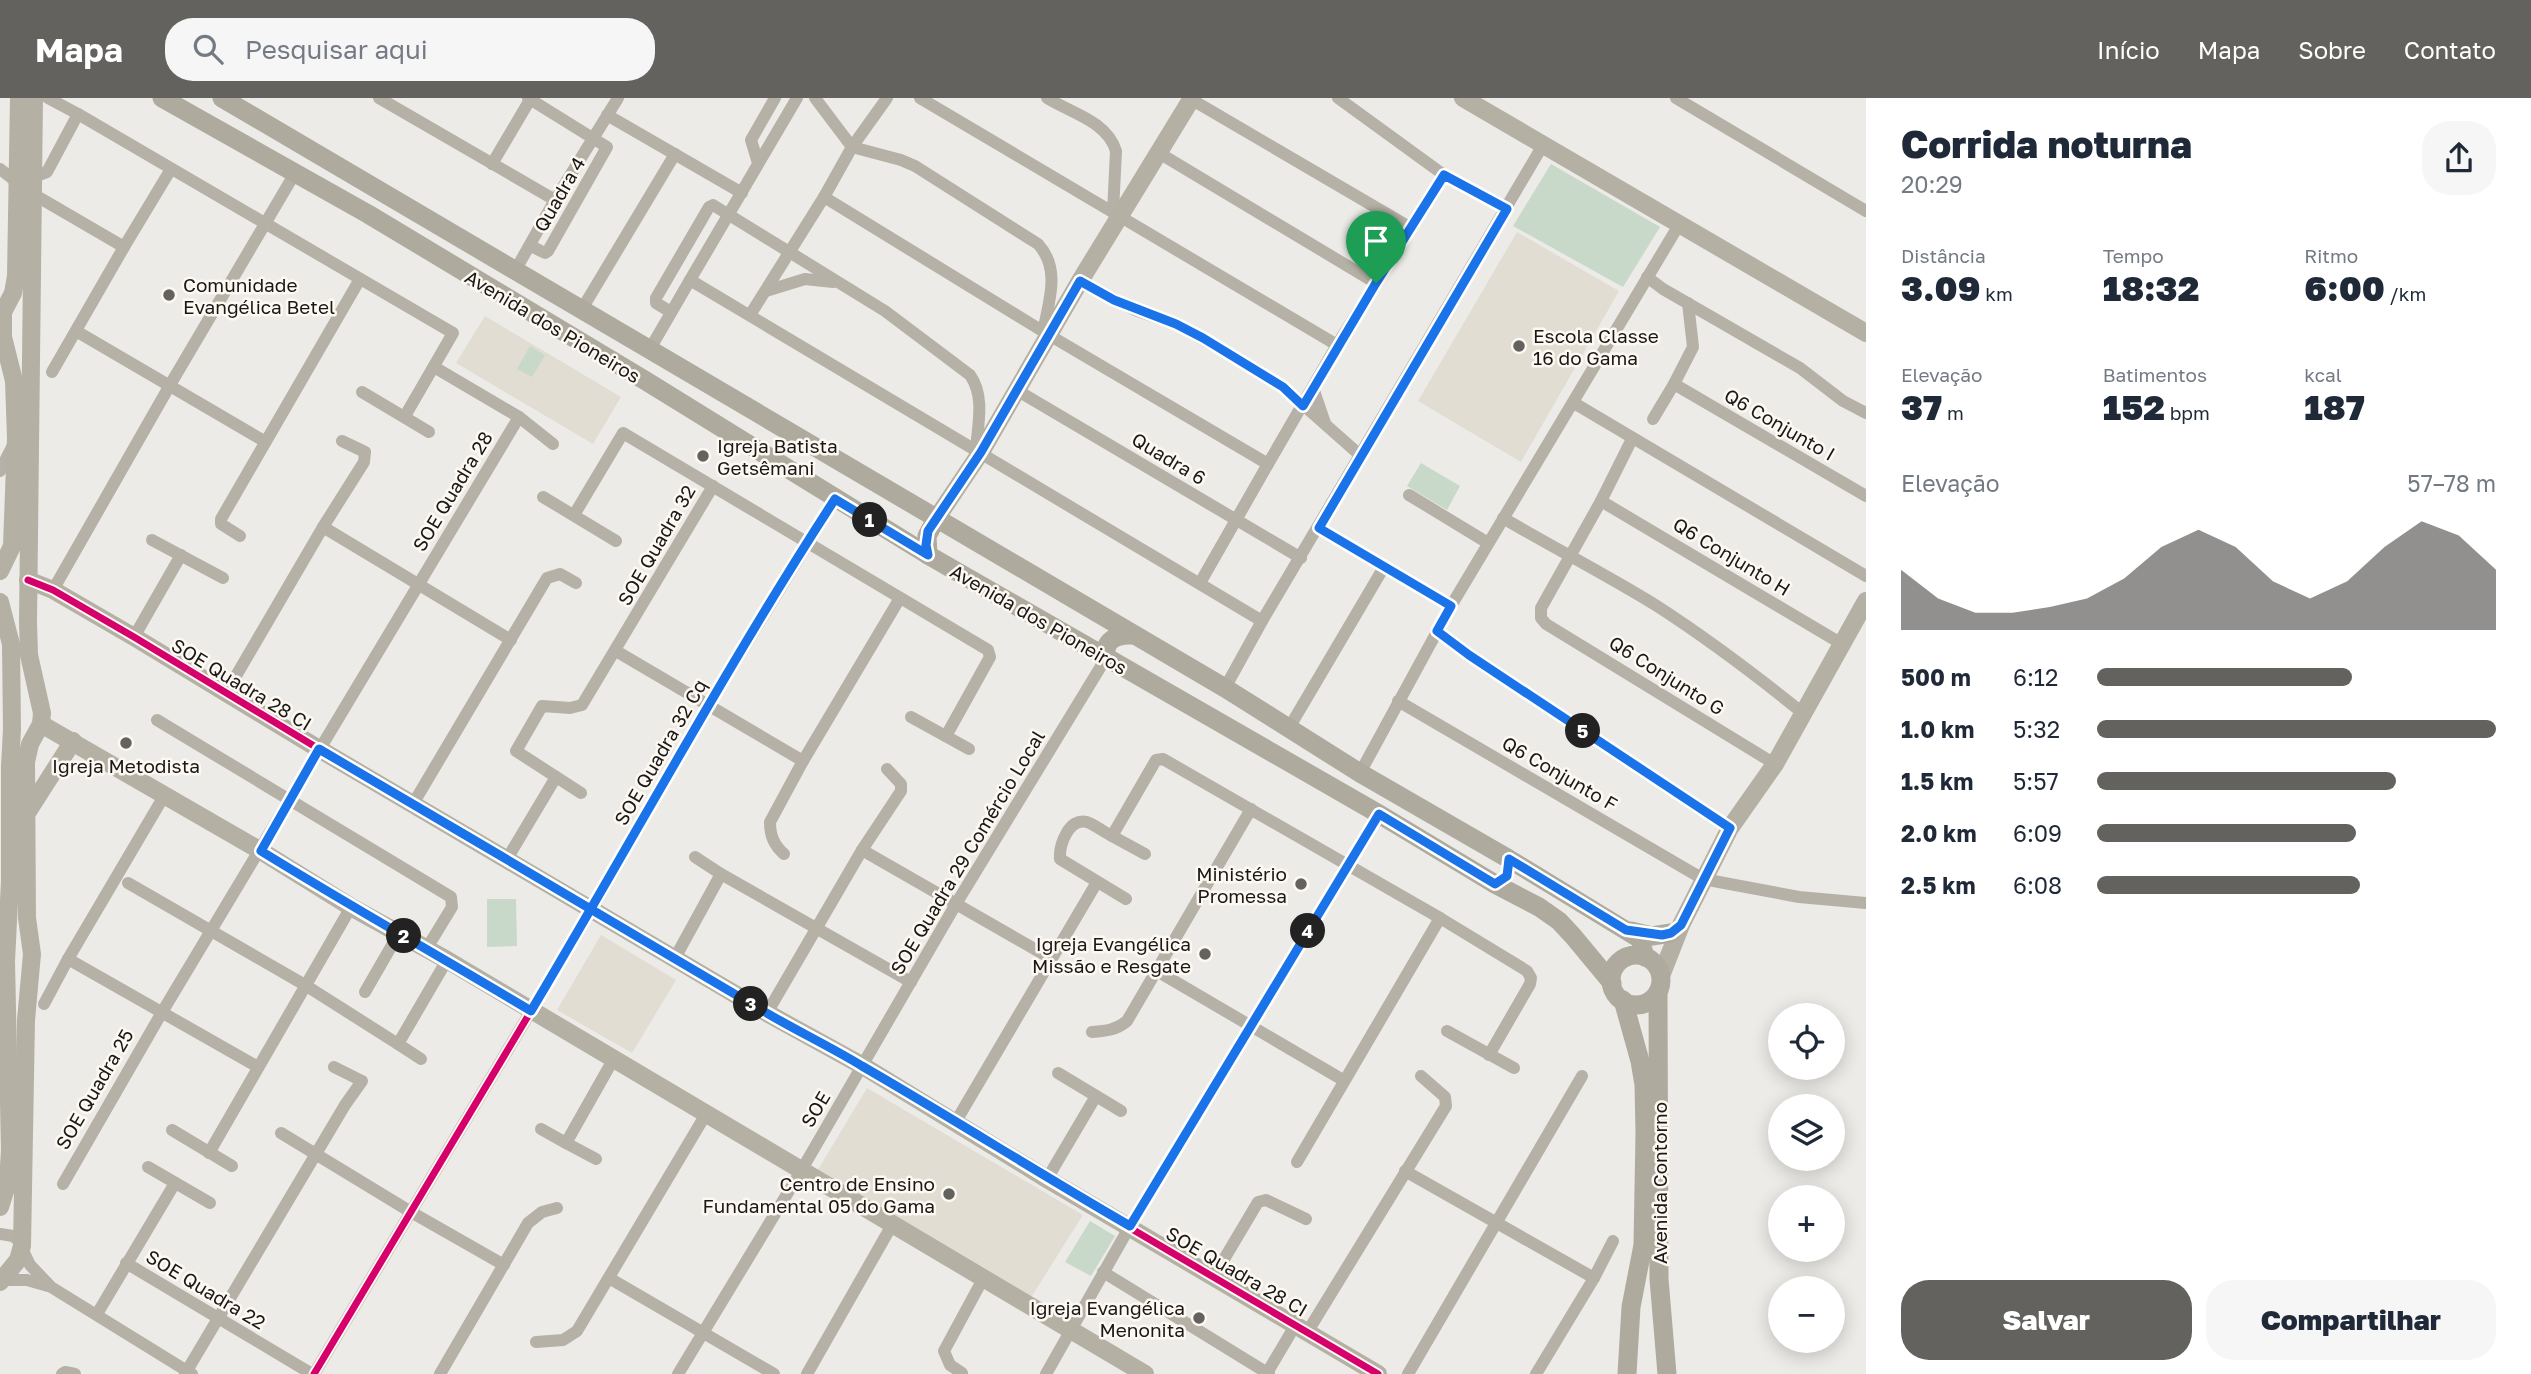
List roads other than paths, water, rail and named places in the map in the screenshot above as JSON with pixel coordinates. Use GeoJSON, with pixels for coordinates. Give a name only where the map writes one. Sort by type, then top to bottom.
{"type":"FeatureCollection","features":[{"type":"Feature","properties":{"kind":"main road","name":"Avenida dos Pioneiros"},"geometry":{"type":"LineString","coordinates":[[162,98],[368,214],[928,555],[1539,907],[1559,921],[1617,992]]}},
{"type":"Feature","properties":{"kind":"main road","name":"Avenida dos Pioneiros"},"geometry":{"type":"LineString","coordinates":[[226,99],[1225,688],[1360,773],[1509,859],[1640,939],[1646,957]]}},
{"type":"Feature","properties":{"kind":"main road"},"geometry":{"type":"LineString","coordinates":[[348,203],[358,198],[361,193],[363,186],[358,178]]}},
{"type":"Feature","properties":{"kind":"main road"},"geometry":{"type":"LineString","coordinates":[[368,214],[364,207],[366,201],[373,194],[383,192]]}},
{"type":"Feature","properties":{"kind":"main road"},"geometry":{"type":"LineString","coordinates":[[646,381],[664,381],[701,405],[707,398],[705,383]]}},
{"type":"Feature","properties":{"kind":"main road"},"geometry":{"type":"LineString","coordinates":[[713,424],[711,413],[714,407],[723,401],[787,438],[797,438]]}},
{"type":"Feature","properties":{"kind":"main road"},"geometry":{"type":"LineString","coordinates":[[928,555],[927,536],[936,519]]}},
{"type":"Feature","properties":{"kind":"main road"},"geometry":{"type":"LineString","coordinates":[[997,594],[1009,586],[1014,576],[1013,563]]}},
{"type":"Feature","properties":{"kind":"main road"},"geometry":{"type":"LineString","coordinates":[[1106,658],[1105,649],[1111,640],[1119,634],[1132,635]]}},
{"type":"Feature","properties":{"kind":"main road"},"geometry":{"type":"LineString","coordinates":[[1495,884],[1507,876],[1509,859]]}},
{"type":"Feature","properties":{"kind":"main road"},"geometry":{"type":"LineString","coordinates":[[1626,930],[1652,936],[1676,929]]}},
{"type":"Feature","properties":{"kind":"main road"},"geometry":{"type":"LineString","coordinates":[[1646,957],[1656,965],[1659,984],[1653,998],[1638,1004],[1617,992],[1614,969],[1624,958],[1646,957]]}},
{"type":"Feature","properties":{"kind":"main road","name":"Avenida Contorno"},"geometry":{"type":"LineString","coordinates":[[1659,984],[1659,1279],[1667,1374]]}},
{"type":"Feature","properties":{"kind":"main road","name":"Avenida Contorno"},"geometry":{"type":"LineString","coordinates":[[1617,992],[1640,1061],[1644,1085],[1643,1245],[1631,1307],[1628,1374]]}},
{"type":"Feature","properties":{"kind":"street"},"geometry":{"type":"LineString","coordinates":[[1,1281],[18,1260],[22,1246],[26,1020],[32,954],[27,918],[26,762],[30,744],[38,729],[41,706],[29,655],[28,185],[18,158],[19,98]]}},
{"type":"Feature","properties":{"kind":"street"},"geometry":{"type":"LineString","coordinates":[[1,568],[12,546],[7,487],[16,438],[1,331],[3,313],[13,293],[16,276],[28,185],[34,98]]}},
{"type":"Feature","properties":{"kind":"street"},"geometry":{"type":"LineString","coordinates":[[48,98],[453,333],[405,415]]}},
{"type":"Feature","properties":{"kind":"street"},"geometry":{"type":"LineString","coordinates":[[379,98],[555,200]]}},
{"type":"Feature","properties":{"kind":"street"},"geometry":{"type":"LineString","coordinates":[[515,271],[618,98]]}},
{"type":"Feature","properties":{"kind":"street"},"geometry":{"type":"LineString","coordinates":[[758,163],[751,140],[775,98]]}},
{"type":"Feature","properties":{"kind":"street"},"geometry":{"type":"LineString","coordinates":[[650,349],[797,98]]}},
{"type":"Feature","properties":{"kind":"street"},"geometry":{"type":"LineString","coordinates":[[815,98],[852,147],[915,166],[1038,244],[1046,253],[1052,278],[1046,333]]}},
{"type":"Feature","properties":{"kind":"street"},"geometry":{"type":"LineString","coordinates":[[750,315],[852,147],[887,98]]}},
{"type":"Feature","properties":{"kind":"street"},"geometry":{"type":"LineString","coordinates":[[920,98],[1337,345]]}},
{"type":"Feature","properties":{"kind":"street"},"geometry":{"type":"LineString","coordinates":[[1047,98],[1083,116],[1114,142],[1116,214]]}},
{"type":"Feature","properties":{"kind":"street"},"geometry":{"type":"LineString","coordinates":[[1338,98],[1444,175],[1507,209]]}},
{"type":"Feature","properties":{"kind":"street"},"geometry":{"type":"LineString","coordinates":[[1463,98],[1865,330]]}},
{"type":"Feature","properties":{"kind":"street"},"geometry":{"type":"LineString","coordinates":[[1676,98],[1866,211]]}},
{"type":"Feature","properties":{"kind":"street"},"geometry":{"type":"LineString","coordinates":[[492,164],[530,99]]}},
{"type":"Feature","properties":{"kind":"street","name":"Quadra 4"},"geometry":{"type":"LineString","coordinates":[[530,99],[607,146],[548,251],[545,253],[531,246]]}},
{"type":"Feature","properties":{"kind":"street"},"geometry":{"type":"LineString","coordinates":[[936,519],[1018,391],[1046,333],[1080,281],[1116,214],[1196,100],[1411,228]]}},
{"type":"Feature","properties":{"kind":"street"},"geometry":{"type":"LineString","coordinates":[[28,185],[47,172],[78,114]]}},
{"type":"Feature","properties":{"kind":"street"},"geometry":{"type":"LineString","coordinates":[[607,115],[742,193]]}},
{"type":"Feature","properties":{"kind":"street"},"geometry":{"type":"LineString","coordinates":[[837,128],[864,131]]}},
{"type":"Feature","properties":{"kind":"street"},"geometry":{"type":"LineString","coordinates":[[1225,688],[1543,145]]}},
{"type":"Feature","properties":{"kind":"street"},"geometry":{"type":"LineString","coordinates":[[1159,153],[1376,283]]}},
{"type":"Feature","properties":{"kind":"street"},"geometry":{"type":"LineString","coordinates":[[582,309],[675,154]]}},
{"type":"Feature","properties":{"kind":"street"},"geometry":{"type":"LineString","coordinates":[[0,163],[18,158]]}},
{"type":"Feature","properties":{"kind":"street"},"geometry":{"type":"LineString","coordinates":[[0,169],[124,247]]}},
{"type":"Feature","properties":{"kind":"street"},"geometry":{"type":"LineString","coordinates":[[52,372],[171,169]]}},
{"type":"Feature","properties":{"kind":"street"},"geometry":{"type":"LineString","coordinates":[[53,590],[295,173]]}},
{"type":"Feature","properties":{"kind":"street"},"geometry":{"type":"LineString","coordinates":[[1200,583],[1337,345],[1444,175]]}},
{"type":"Feature","properties":{"kind":"street"},"geometry":{"type":"LineString","coordinates":[[824,197],[1046,333],[1268,464]]}},
{"type":"Feature","properties":{"kind":"street"},"geometry":{"type":"LineString","coordinates":[[671,312],[656,303],[656,298],[713,205],[884,311],[970,375],[978,385],[980,399],[979,450]]}},
{"type":"Feature","properties":{"kind":"street"},"geometry":{"type":"LineString","coordinates":[[1360,773],[1451,606],[1680,223]]}},
{"type":"Feature","properties":{"kind":"street"},"geometry":{"type":"LineString","coordinates":[[1647,277],[1801,368],[1843,401],[1866,414]]}},
{"type":"Feature","properties":{"kind":"street"},"geometry":{"type":"LineString","coordinates":[[240,536],[221,524],[221,519],[360,279]]}},
{"type":"Feature","properties":{"kind":"street"},"geometry":{"type":"LineString","coordinates":[[766,290],[805,279],[837,282]]}},
{"type":"Feature","properties":{"kind":"street"},"geometry":{"type":"LineString","coordinates":[[690,280],[1262,621]]}},
{"type":"Feature","properties":{"kind":"street"},"geometry":{"type":"LineString","coordinates":[[1080,281],[1114,300],[1176,324],[1203,338],[1283,387],[1361,456]]}},
{"type":"Feature","properties":{"kind":"street"},"geometry":{"type":"LineString","coordinates":[[8,301],[20,299],[30,305]]}},
{"type":"Feature","properties":{"kind":"street"},"geometry":{"type":"LineString","coordinates":[[1653,419],[1693,347],[1688,303]]}},
{"type":"Feature","properties":{"kind":"street"},"geometry":{"type":"LineString","coordinates":[[76,331],[264,441]]}},
{"type":"Feature","properties":{"kind":"street"},"geometry":{"type":"LineString","coordinates":[[434,367],[519,417],[553,444]]}},
{"type":"Feature","properties":{"kind":"street","name":"Q6 Conjunto I"},"geometry":{"type":"LineString","coordinates":[[1674,384],[1866,496]]}},
{"type":"Feature","properties":{"kind":"street"},"geometry":{"type":"LineString","coordinates":[[1313,388],[1325,423]]}},
{"type":"Feature","properties":{"kind":"street","name":"Quadra 6"},"geometry":{"type":"LineString","coordinates":[[1018,391],[1301,558]]}},
{"type":"Feature","properties":{"kind":"street"},"geometry":{"type":"LineString","coordinates":[[362,392],[405,415],[429,432]]}},
{"type":"Feature","properties":{"kind":"street"},"geometry":{"type":"LineString","coordinates":[[1574,403],[1866,576]]}},
{"type":"Feature","properties":{"kind":"street","name":"SOE Quadra 28"},"geometry":{"type":"LineString","coordinates":[[290,800],[519,417]]}},
{"type":"Feature","properties":{"kind":"street","name":"SOE Quadra 32"},"geometry":{"type":"LineString","coordinates":[[556,777],[516,751],[542,706],[570,708],[582,705],[713,486],[623,433],[574,515]]}},
{"type":"Feature","properties":{"kind":"street"},"geometry":{"type":"LineString","coordinates":[[0,471],[16,438]]}},
{"type":"Feature","properties":{"kind":"street"},"geometry":{"type":"LineString","coordinates":[[1570,557],[1632,439]]}},
{"type":"Feature","properties":{"kind":"street"},"geometry":{"type":"LineString","coordinates":[[226,693],[364,462],[365,452],[342,441]]}},
{"type":"Feature","properties":{"kind":"street"},"geometry":{"type":"LineString","coordinates":[[713,486],[988,650],[990,654],[946,736]]}},
{"type":"Feature","properties":{"kind":"street"},"geometry":{"type":"LineString","coordinates":[[955,493],[954,514],[957,524],[970,538]]}},
{"type":"Feature","properties":{"kind":"street"},"geometry":{"type":"LineString","coordinates":[[1409,495],[1488,543]]}},
{"type":"Feature","properties":{"kind":"street","name":"SOE Quadra 32"},"geometry":{"type":"LineString","coordinates":[[543,497],[616,541]]}},
{"type":"Feature","properties":{"kind":"street","name":"SOE Quadra 32 Cq"},"geometry":{"type":"LineString","coordinates":[[592,909],[708,706],[835,499]]}},
{"type":"Feature","properties":{"kind":"street","name":"Q6 Conjunto H"},"geometry":{"type":"LineString","coordinates":[[1601,501],[1842,644]]}},
{"type":"Feature","properties":{"kind":"street"},"geometry":{"type":"LineString","coordinates":[[1503,518],[1678,620],[1804,714]]}},
{"type":"Feature","properties":{"kind":"street"},"geometry":{"type":"LineString","coordinates":[[323,527],[511,640]]}},
{"type":"Feature","properties":{"kind":"street"},"geometry":{"type":"LineString","coordinates":[[1319,528],[1451,606]]}},
{"type":"Feature","properties":{"kind":"street"},"geometry":{"type":"LineString","coordinates":[[152,540],[223,578]]}},
{"type":"Feature","properties":{"kind":"street"},"geometry":{"type":"LineString","coordinates":[[134,636],[181,555]]}},
{"type":"Feature","properties":{"kind":"street","name":"Q6 Conjunto G"},"geometry":{"type":"LineString","coordinates":[[1570,557],[1541,608],[1541,618],[1546,624],[1775,764]]}},
{"type":"Feature","properties":{"kind":"street","name":"SOE Quadra 28 CI"},"geometry":{"type":"LineString","coordinates":[[1,568],[16,561],[28,574],[53,590],[319,749],[767,1013],[863,1066],[1047,1179],[1378,1374]]}},
{"type":"Feature","properties":{"kind":"street"},"geometry":{"type":"LineString","coordinates":[[1289,728],[1384,567]]}},
{"type":"Feature","properties":{"kind":"street"},"geometry":{"type":"LineString","coordinates":[[413,804],[547,578],[560,574],[576,583]]}},
{"type":"Feature","properties":{"kind":"street"},"geometry":{"type":"LineString","coordinates":[[784,854],[773,842],[770,822],[900,598]]}},
{"type":"Feature","properties":{"kind":"street"},"geometry":{"type":"LineString","coordinates":[[1659,984],[1676,929],[1730,828],[1775,764],[1866,601]]}},
{"type":"Feature","properties":{"kind":"street"},"geometry":{"type":"LineString","coordinates":[[0,602],[11,644],[12,729],[5,778],[8,943],[3,972],[10,1150],[8,1182],[0,1207]]}},
{"type":"Feature","properties":{"kind":"street"},"geometry":{"type":"LineString","coordinates":[[1437,631],[1730,828]]}},
{"type":"Feature","properties":{"kind":"street"},"geometry":{"type":"LineString","coordinates":[[616,651],[803,761]]}},
{"type":"Feature","properties":{"kind":"street","name":"SOE Quadra 29 Comércio Local"},"geometry":{"type":"LineString","coordinates":[[863,1066],[956,904],[1106,658]]}},
{"type":"Feature","properties":{"kind":"street","name":"Q6 Conjunto F"},"geometry":{"type":"LineString","coordinates":[[1398,701],[1703,879],[1799,897],[1866,903]]}},
{"type":"Feature","properties":{"kind":"street"},"geometry":{"type":"LineString","coordinates":[[911,717],[968,749]]}},
{"type":"Feature","properties":{"kind":"street"},"geometry":{"type":"LineString","coordinates":[[157,720],[451,897],[452,907],[427,948]]}},
{"type":"Feature","properties":{"kind":"street"},"geometry":{"type":"LineString","coordinates":[[12,729],[22,737],[38,729],[73,741],[1145,1374]]}},
{"type":"Feature","properties":{"kind":"street"},"geometry":{"type":"LineString","coordinates":[[27,813],[73,741]]}},
{"type":"Feature","properties":{"kind":"street"},"geometry":{"type":"LineString","coordinates":[[1112,836],[1159,759],[1440,918],[1527,971],[1531,978],[1489,1055]]}},
{"type":"Feature","properties":{"kind":"street"},"geometry":{"type":"LineString","coordinates":[[767,1013],[862,850],[901,791],[901,784],[887,769]]}},
{"type":"Feature","properties":{"kind":"street"},"geometry":{"type":"LineString","coordinates":[[507,859],[556,777],[582,793]]}},
{"type":"Feature","properties":{"kind":"street"},"geometry":{"type":"LineString","coordinates":[[44,1004],[164,796]]}},
{"type":"Feature","properties":{"kind":"street","name":"SOE Quadra 25"},"geometry":{"type":"LineString","coordinates":[[63,1184],[161,1014],[290,800]]}},
{"type":"Feature","properties":{"kind":"street"},"geometry":{"type":"LineString","coordinates":[[1092,1032],[1110,1030],[1126,1021],[1251,809]]}},
{"type":"Feature","properties":{"kind":"street"},"geometry":{"type":"LineString","coordinates":[[1046,1374],[1102,1272],[1379,814]]}},
{"type":"Feature","properties":{"kind":"street"},"geometry":{"type":"LineString","coordinates":[[1126,899],[1060,859],[1060,848],[1071,827],[1079,821],[1086,822],[1145,854]]}},
{"type":"Feature","properties":{"kind":"street"},"geometry":{"type":"LineString","coordinates":[[862,850],[1052,959]]}},
{"type":"Feature","properties":{"kind":"street"},"geometry":{"type":"LineString","coordinates":[[695,857],[815,929],[911,982]]}},
{"type":"Feature","properties":{"kind":"street"},"geometry":{"type":"LineString","coordinates":[[675,958],[721,874]]}},
{"type":"Feature","properties":{"kind":"street"},"geometry":{"type":"LineString","coordinates":[[955,1123],[1097,882]]}},
{"type":"Feature","properties":{"kind":"street"},"geometry":{"type":"LineString","coordinates":[[128,883],[305,985],[421,1059]]}},
{"type":"Feature","properties":{"kind":"street"},"geometry":{"type":"LineString","coordinates":[[209,1153],[351,907]]}},
{"type":"Feature","properties":{"kind":"street"},"geometry":{"type":"LineString","coordinates":[[313,1374],[592,909]]}},
{"type":"Feature","properties":{"kind":"street"},"geometry":{"type":"LineString","coordinates":[[1297,1162],[1440,918]]}},
{"type":"Feature","properties":{"kind":"street"},"geometry":{"type":"LineString","coordinates":[[1646,957],[1676,929]]}},
{"type":"Feature","properties":{"kind":"street"},"geometry":{"type":"LineString","coordinates":[[365,992],[399,933]]}},
{"type":"Feature","properties":{"kind":"street"},"geometry":{"type":"LineString","coordinates":[[8,943],[20,937],[30,942]]}},
{"type":"Feature","properties":{"kind":"street"},"geometry":{"type":"LineString","coordinates":[[68,959],[258,1068]]}},
{"type":"Feature","properties":{"kind":"street"},"geometry":{"type":"LineString","coordinates":[[398,1044],[447,960]]}},
{"type":"Feature","properties":{"kind":"street"},"geometry":{"type":"LineString","coordinates":[[1157,971],[1343,1080]]}},
{"type":"Feature","properties":{"kind":"street"},"geometry":{"type":"LineString","coordinates":[[3,972],[17,981],[30,978]]}},
{"type":"Feature","properties":{"kind":"street"},"geometry":{"type":"LineString","coordinates":[[1447,1031],[1514,1068]]}},
{"type":"Feature","properties":{"kind":"street"},"geometry":{"type":"LineString","coordinates":[[566,1143],[613,1060]]}},
{"type":"Feature","properties":{"kind":"street","name":"SOE"},"geometry":{"type":"LineString","coordinates":[[678,1374],[863,1066]]}},
{"type":"Feature","properties":{"kind":"street"},"geometry":{"type":"LineString","coordinates":[[0,1234],[13,1236],[22,1246],[36,1273],[51,1287],[188,1373],[345,1105],[362,1081],[334,1067]]}},
{"type":"Feature","properties":{"kind":"street"},"geometry":{"type":"LineString","coordinates":[[1058,1073],[1121,1111]]}},
{"type":"Feature","properties":{"kind":"street"},"geometry":{"type":"LineString","coordinates":[[1102,1272],[1268,1374],[1302,1328],[1446,1106],[1446,1097],[1421,1076]]}},
{"type":"Feature","properties":{"kind":"street"},"geometry":{"type":"LineString","coordinates":[[1408,1374],[1582,1076]]}},
{"type":"Feature","properties":{"kind":"street"},"geometry":{"type":"LineString","coordinates":[[1047,1179],[1096,1096]]}},
{"type":"Feature","properties":{"kind":"street"},"geometry":{"type":"LineString","coordinates":[[536,1342],[570,1338],[577,1331],[706,1114]]}},
{"type":"Feature","properties":{"kind":"street"},"geometry":{"type":"LineString","coordinates":[[541,1129],[596,1160]]}},
{"type":"Feature","properties":{"kind":"street"},"geometry":{"type":"LineString","coordinates":[[172,1130],[232,1166]]}},
{"type":"Feature","properties":{"kind":"street"},"geometry":{"type":"LineString","coordinates":[[281,1133],[504,1265]]}},
{"type":"Feature","properties":{"kind":"street"},"geometry":{"type":"LineString","coordinates":[[148,1167],[210,1203]]}},
{"type":"Feature","properties":{"kind":"street"},"geometry":{"type":"LineString","coordinates":[[1405,1171],[1594,1278]]}},
{"type":"Feature","properties":{"kind":"street","name":"SOE Quadra 22"},"geometry":{"type":"LineString","coordinates":[[175,1182],[126,1263],[313,1374]]}},
{"type":"Feature","properties":{"kind":"street"},"geometry":{"type":"LineString","coordinates":[[1214,1276],[1258,1202],[1266,1200],[1306,1219]]}},
{"type":"Feature","properties":{"kind":"street"},"geometry":{"type":"LineString","coordinates":[[440,1374],[528,1223],[542,1212],[557,1208]]}},
{"type":"Feature","properties":{"kind":"street"},"geometry":{"type":"LineString","coordinates":[[807,1374],[892,1225]]}},
{"type":"Feature","properties":{"kind":"street"},"geometry":{"type":"LineString","coordinates":[[1536,1374],[1613,1241]]}},
{"type":"Feature","properties":{"kind":"street"},"geometry":{"type":"LineString","coordinates":[[97,1314],[126,1263]]}},
{"type":"Feature","properties":{"kind":"street"},"geometry":{"type":"LineString","coordinates":[[609,1278],[774,1374]]}},
{"type":"Feature","properties":{"kind":"street"},"geometry":{"type":"LineString","coordinates":[[962,1373],[950,1365],[944,1351],[984,1278]]}},
{"type":"Feature","properties":{"kind":"street"},"geometry":{"type":"LineString","coordinates":[[1,1281],[27,1280],[51,1287]]}},
{"type":"Feature","properties":{"kind":"street"},"geometry":{"type":"LineString","coordinates":[[62,1374],[75,1374]]}},
{"type":"Feature","properties":{"kind":"place","name":"Comunidade Evangélica Betel"},"geometry":{"type":"Point","coordinates":[169,295]}},
{"type":"Feature","properties":{"kind":"place","name":"Escola Classe 16 do Gama"},"geometry":{"type":"Point","coordinates":[1519,346]}},
{"type":"Feature","properties":{"kind":"place","name":"Igreja Batista Getsêmani"},"geometry":{"type":"Point","coordinates":[703,456]}},
{"type":"Feature","properties":{"kind":"place","name":"Igreja Metodista"},"geometry":{"type":"Point","coordinates":[126,743]}},
{"type":"Feature","properties":{"kind":"place","name":"Ministério Promessa"},"geometry":{"type":"Point","coordinates":[1301,884]}},
{"type":"Feature","properties":{"kind":"place","name":"Igreja Evangélica Missão e Resgate"},"geometry":{"type":"Point","coordinates":[1205,954]}},
{"type":"Feature","properties":{"kind":"place","name":"Centro de Ensino Fundamental 05 do Gama"},"geometry":{"type":"Point","coordinates":[949,1194]}},
{"type":"Feature","properties":{"kind":"place","name":"Igreja Evangélica Menonita"},"geometry":{"type":"Point","coordinates":[1199,1318]}}]}
